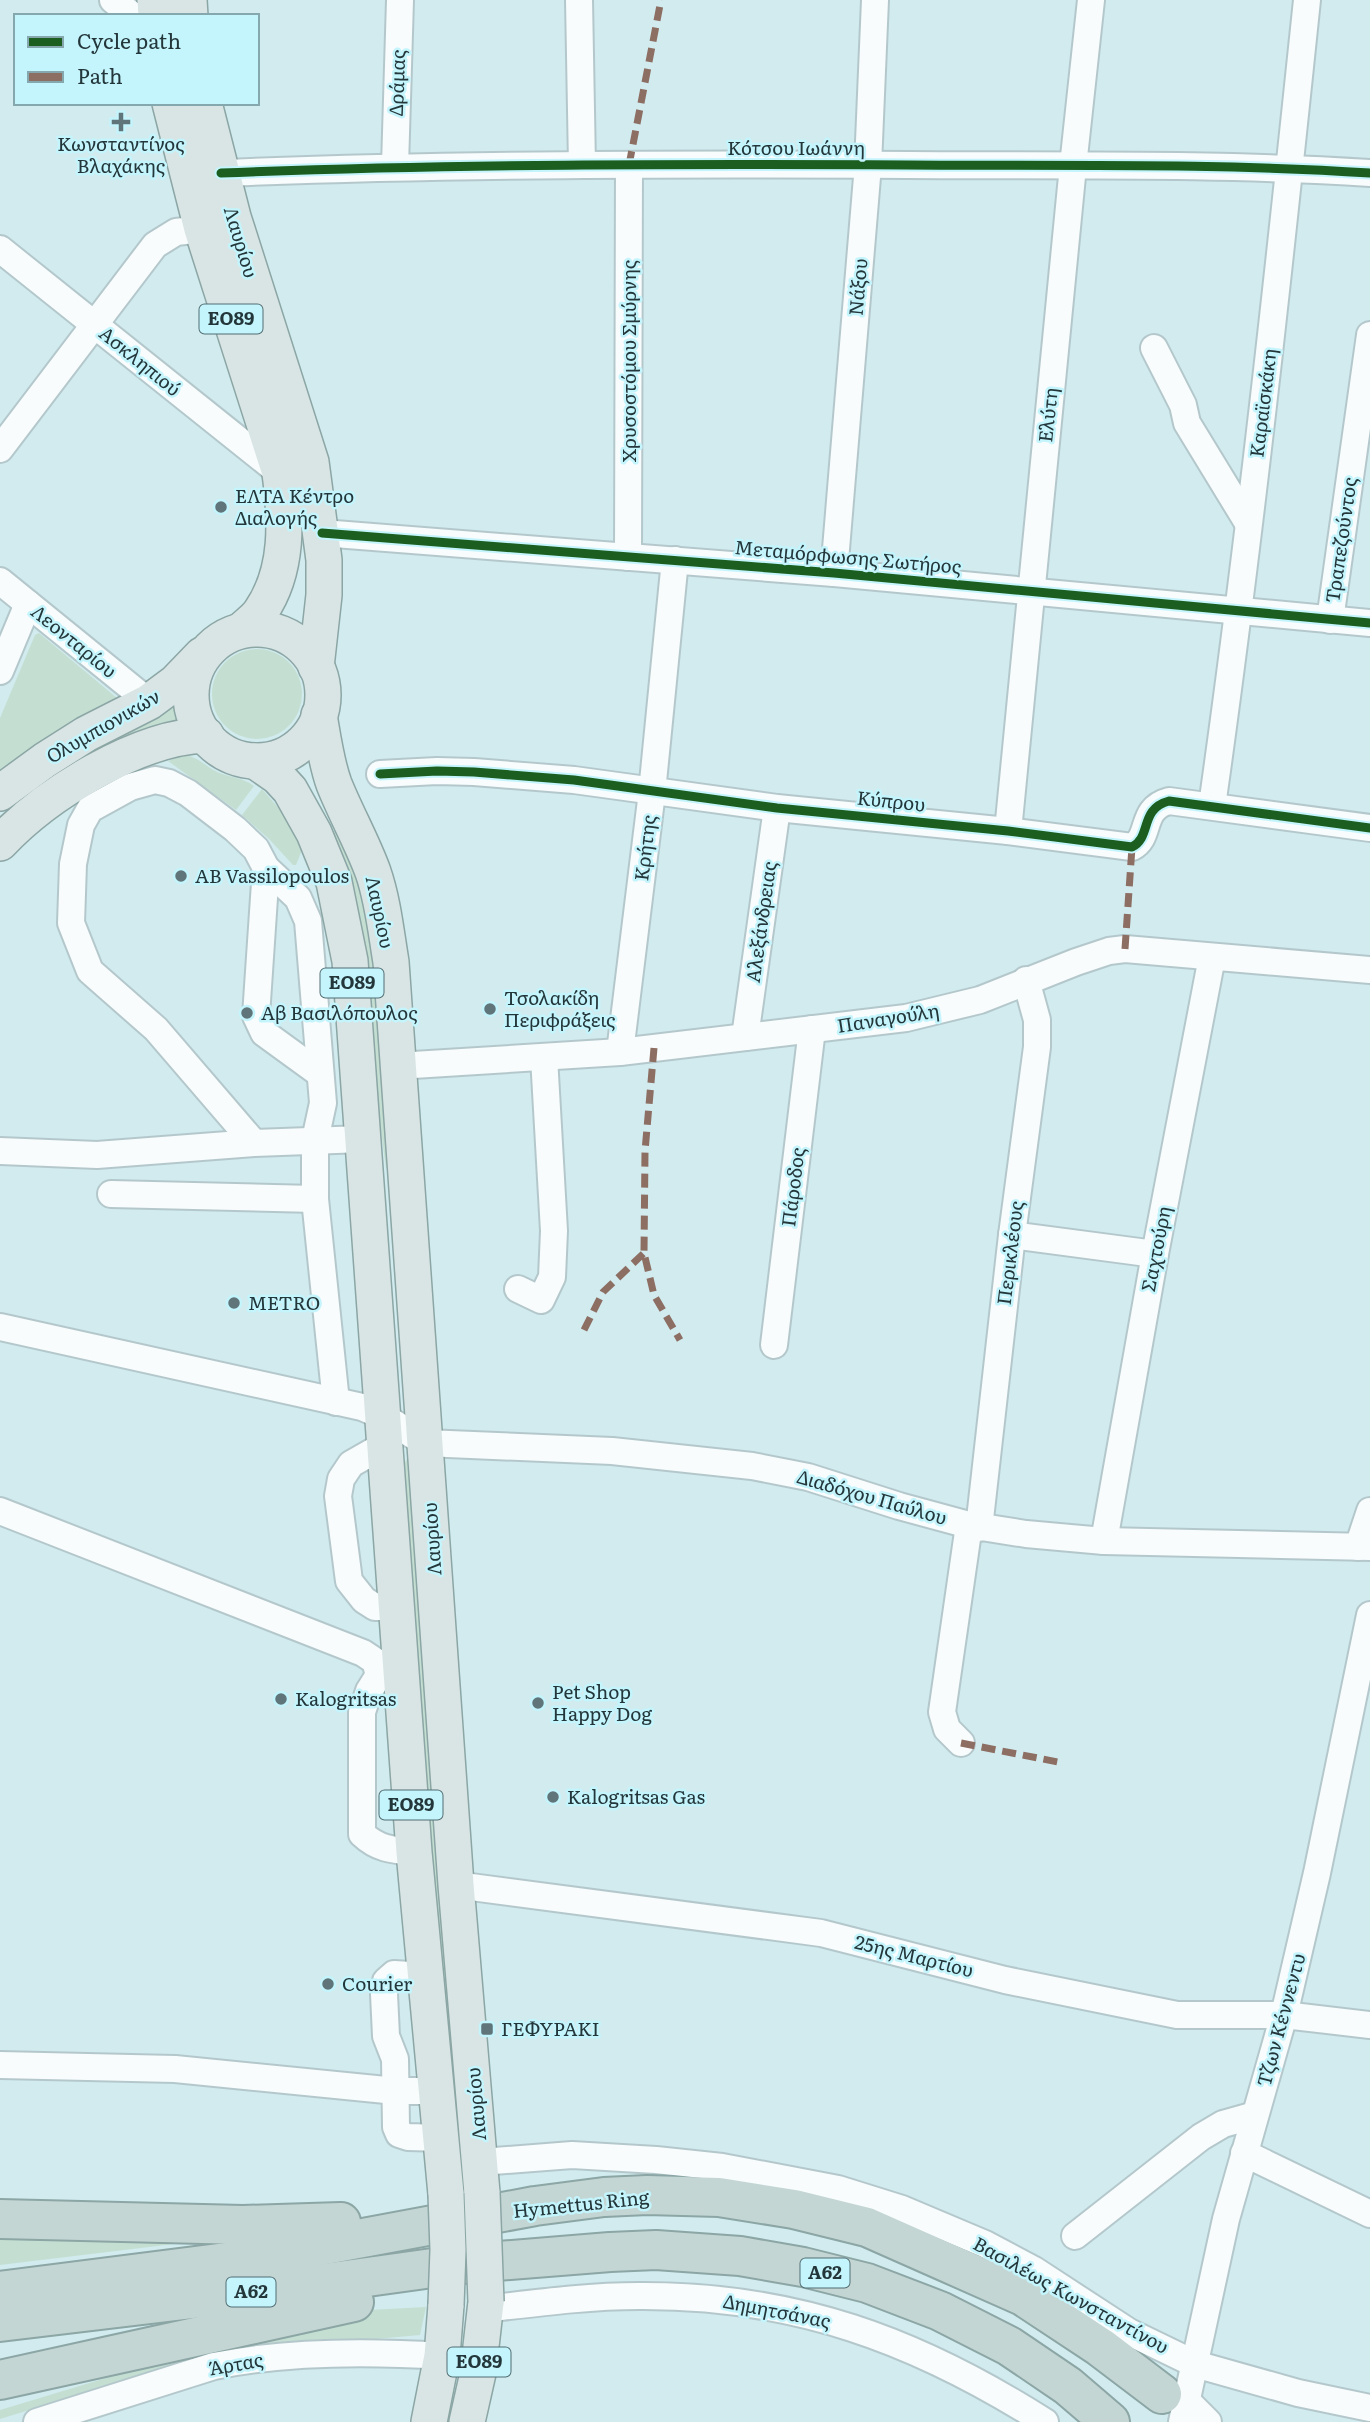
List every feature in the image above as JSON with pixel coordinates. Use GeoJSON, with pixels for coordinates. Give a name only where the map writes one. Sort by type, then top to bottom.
{"type":"FeatureCollection","features":[{"type":"Feature","properties":{"kind":"highway","name":"Hymettus Ring"},"geometry":{"type":"LineString","coordinates":[[0,2291],[250,2259],[535,2206],[604,2197],[719,2197],[794,2209],[867,2227],[1023,2297],[1100,2347],[1177,2406]]}},
{"type":"Feature","properties":{"kind":"highway"},"geometry":{"type":"LineString","coordinates":[[0,2219],[243,2225],[401,2220],[535,2206]]}},
{"type":"Feature","properties":{"kind":"highway","name":"Α62"},"geometry":{"type":"LineString","coordinates":[[0,2322],[461,2264],[656,2250],[740,2256],[803,2267],[867,2283],[940,2311],[1009,2346],[1068,2386],[1110,2422]]}},
{"type":"Feature","properties":{"kind":"highway"},"geometry":{"type":"LineString","coordinates":[[0,2380],[370,2298],[501,2261]]}},
{"type":"Feature","properties":{"kind":"main road","name":"Λαυρίου"},"geometry":{"type":"LineString","coordinates":[[171,105],[202,229],[280,472],[284,505],[283,553],[274,585],[261,612],[242,630],[214,642],[202,655]]}},
{"type":"Feature","properties":{"kind":"main road","name":"Λαυρίου"},"geometry":{"type":"LineString","coordinates":[[204,105],[233,217],[312,462],[322,533],[324,595],[316,667],[322,691],[319,715],[328,766],[374,876],[391,962],[456,1885],[481,2177],[485,2305],[478,2373],[467,2422]]}},
{"type":"Feature","properties":{"kind":"main road","name":"Λαυρίου"},"geometry":{"type":"LineString","coordinates":[[242,630],[274,631],[293,639],[316,667]]}},
{"type":"Feature","properties":{"kind":"main road","name":"Ολυμπιονικών"},"geometry":{"type":"LineString","coordinates":[[0,795],[45,760],[149,702],[176,682],[202,655]]}},
{"type":"Feature","properties":{"kind":"main road"},"geometry":{"type":"LineString","coordinates":[[202,655],[191,694],[195,716],[206,735]]}},
{"type":"Feature","properties":{"kind":"main road"},"geometry":{"type":"LineString","coordinates":[[255,761],[271,760],[295,750],[314,730],[319,715]]}},
{"type":"Feature","properties":{"kind":"main road","name":"Ολυμπιονικών"},"geometry":{"type":"LineString","coordinates":[[0,844],[36,810],[78,782],[123,758],[185,736],[206,735]]}},
{"type":"Feature","properties":{"kind":"main road","name":"ΕΟ89"},"geometry":{"type":"LineString","coordinates":[[206,735],[223,750],[255,761]]}},
{"type":"Feature","properties":{"kind":"main road","name":"Λαυρίου"},"geometry":{"type":"LineString","coordinates":[[255,761],[278,777],[290,790],[320,845],[334,882],[350,961],[397,1607],[390,1674],[414,1852],[446,2194],[446,2305],[442,2356],[429,2422]]}},
{"type":"Feature","properties":{"kind":"street"},"geometry":{"type":"LineString","coordinates":[[113,0],[130,14]]}},
{"type":"Feature","properties":{"kind":"street","name":"Δράμας"},"geometry":{"type":"LineString","coordinates":[[395,166],[400,0]]}},
{"type":"Feature","properties":{"kind":"street"},"geometry":{"type":"LineString","coordinates":[[579,0],[582,165]]}},
{"type":"Feature","properties":{"kind":"street","name":"Νάξου"},"geometry":{"type":"LineString","coordinates":[[834,573],[868,165],[875,0]]}},
{"type":"Feature","properties":{"kind":"street","name":"Ελύτη"},"geometry":{"type":"LineString","coordinates":[[1008,831],[1091,0]]}},
{"type":"Feature","properties":{"kind":"street","name":"Καραϊσκάκη"},"geometry":{"type":"LineString","coordinates":[[1212,806],[1239,612],[1291,168],[1307,0]]}},
{"type":"Feature","properties":{"kind":"street","name":"Κότσου Ιωάννη"},"geometry":{"type":"LineString","coordinates":[[221,173],[395,166],[582,165],[1291,168],[1370,173]]}},
{"type":"Feature","properties":{"kind":"street","name":"Χρυσοστόμου Σμύρνης"},"geometry":{"type":"LineString","coordinates":[[628,557],[629,165]]}},
{"type":"Feature","properties":{"kind":"street"},"geometry":{"type":"LineString","coordinates":[[0,449],[155,245],[176,232],[202,229]]}},
{"type":"Feature","properties":{"kind":"street","name":"Ασκληπιού"},"geometry":{"type":"LineString","coordinates":[[0,249],[280,472]]}},
{"type":"Feature","properties":{"kind":"street","name":"Τραπεζούντος"},"geometry":{"type":"LineString","coordinates":[[1331,620],[1370,335]]}},
{"type":"Feature","properties":{"kind":"street"},"geometry":{"type":"LineString","coordinates":[[1154,348],[1183,405],[1187,423],[1248,523]]}},
{"type":"Feature","properties":{"kind":"street","name":"Μεταμόρφωσης Σωτήρος"},"geometry":{"type":"LineString","coordinates":[[322,533],[834,573],[1370,623]]}},
{"type":"Feature","properties":{"kind":"street","name":"Κρήτης"},"geometry":{"type":"LineString","coordinates":[[620,1052],[652,792],[675,560]]}},
{"type":"Feature","properties":{"kind":"street","name":"Λεονταρίου"},"geometry":{"type":"LineString","coordinates":[[0,581],[149,702]]}},
{"type":"Feature","properties":{"kind":"street"},"geometry":{"type":"LineString","coordinates":[[0,671],[29,604]]}},
{"type":"Feature","properties":{"kind":"street","name":"Κύπρου"},"geometry":{"type":"LineString","coordinates":[[380,774],[474,772],[574,780],[778,808],[1008,831],[1132,847],[1140,841],[1149,814],[1161,803],[1169,801],[1370,828]]}},
{"type":"Feature","properties":{"kind":"street"},"geometry":{"type":"LineString","coordinates":[[254,1143],[156,1029],[90,971],[71,923],[73,864],[81,825],[90,809],[130,787],[155,780],[169,783],[188,793],[256,849],[266,868],[298,898],[309,921],[323,1103],[315,1140],[316,1199],[337,1402]]}},
{"type":"Feature","properties":{"kind":"street"},"geometry":{"type":"LineString","coordinates":[[0,795],[36,810]]}},
{"type":"Feature","properties":{"kind":"street","name":"Αλεξάνδρειας"},"geometry":{"type":"LineString","coordinates":[[746,1037],[778,808]]}},
{"type":"Feature","properties":{"kind":"street"},"geometry":{"type":"LineString","coordinates":[[266,868],[256,1016],[264,1033],[319,1073]]}},
{"type":"Feature","properties":{"kind":"street","name":"Παναγούλη"},"geometry":{"type":"LineString","coordinates":[[397,1066],[620,1052],[906,1018],[979,1000],[1026,980],[1109,951],[1125,949],[1370,970]]}},
{"type":"Feature","properties":{"kind":"street","name":"Σαχτούρη"},"geometry":{"type":"LineString","coordinates":[[1104,1541],[1212,957]]}},
{"type":"Feature","properties":{"kind":"street","name":"Περικλέους"},"geometry":{"type":"LineString","coordinates":[[961,1743],[947,1729],[942,1712],[974,1526],[1037,1047],[1037,1020],[1026,980]]}},
{"type":"Feature","properties":{"kind":"street","name":"Πάροδος"},"geometry":{"type":"LineString","coordinates":[[774,1345],[812,1029]]}},
{"type":"Feature","properties":{"kind":"street"},"geometry":{"type":"LineString","coordinates":[[518,1290],[541,1300],[552,1277],[554,1231],[544,1057]]}},
{"type":"Feature","properties":{"kind":"street"},"geometry":{"type":"LineString","coordinates":[[0,1151],[97,1155],[254,1143],[363,1139]]}},
{"type":"Feature","properties":{"kind":"street"},"geometry":{"type":"LineString","coordinates":[[111,1194],[316,1199]]}},
{"type":"Feature","properties":{"kind":"street"},"geometry":{"type":"LineString","coordinates":[[1012,1235],[1155,1254]]}},
{"type":"Feature","properties":{"kind":"street"},"geometry":{"type":"LineString","coordinates":[[0,1327],[362,1407],[385,1430],[425,1443]]}},
{"type":"Feature","properties":{"kind":"street"},"geometry":{"type":"LineString","coordinates":[[385,1430],[351,1464],[341,1479],[338,1496],[349,1581],[364,1600],[374,1607],[397,1607]]}},
{"type":"Feature","properties":{"kind":"street","name":"Διαδόχου Παύλου"},"geometry":{"type":"LineString","coordinates":[[425,1443],[612,1451],[752,1466],[808,1477],[974,1526],[1049,1537],[1104,1541],[1364,1547]]}},
{"type":"Feature","properties":{"kind":"street"},"geometry":{"type":"LineString","coordinates":[[0,1511],[363,1653],[375,1661],[390,1674],[369,1691],[362,1712],[362,1834],[372,1844],[385,1849],[414,1852]]}},
{"type":"Feature","properties":{"kind":"street"},"geometry":{"type":"LineString","coordinates":[[1364,1547],[1370,1511]]}},
{"type":"Feature","properties":{"kind":"street","name":"Τζων Κέννεντυ"},"geometry":{"type":"LineString","coordinates":[[1177,2406],[1195,2364],[1211,2282],[1244,2152],[1284,2015],[1322,1849],[1370,1615]]}},
{"type":"Feature","properties":{"kind":"street","name":"25ης Μαρτίου"},"geometry":{"type":"LineString","coordinates":[[456,1885],[821,1933],[1005,1980],[1177,2015],[1284,2015],[1370,2025]]}},
{"type":"Feature","properties":{"kind":"street"},"geometry":{"type":"LineString","coordinates":[[427,1976],[394,1974],[386,1981],[386,2036],[395,2059],[396,2127],[399,2134],[408,2137],[442,2137]]}},
{"type":"Feature","properties":{"kind":"street"},"geometry":{"type":"LineString","coordinates":[[0,2065],[175,2068],[396,2091],[438,2091]]}},
{"type":"Feature","properties":{"kind":"street"},"geometry":{"type":"LineString","coordinates":[[1075,2236],[1201,2137],[1223,2124],[1255,2115]]}},
{"type":"Feature","properties":{"kind":"street"},"geometry":{"type":"LineString","coordinates":[[1244,2152],[1370,2214]]}},
{"type":"Feature","properties":{"kind":"street","name":"Βασιλέως Κωνσταντίνου"},"geometry":{"type":"LineString","coordinates":[[481,2177],[572,2155],[722,2167],[838,2189],[902,2209],[985,2244],[1034,2270],[1129,2332],[1195,2364],[1298,2393],[1370,2408]]}},
{"type":"Feature","properties":{"kind":"street","name":"Δημητσάνας"},"geometry":{"type":"LineString","coordinates":[[485,2305],[639,2296],[692,2297],[762,2305],[851,2326],[904,2345],[950,2366],[1045,2422]]}},
{"type":"Feature","properties":{"kind":"street","name":"Άρτας"},"geometry":{"type":"LineString","coordinates":[[37,2422],[214,2366],[236,2362],[357,2351],[442,2356]]}},
{"type":"Feature","properties":{"kind":"street"},"geometry":{"type":"LineString","coordinates":[[1177,2406],[1208,2422]]}},
{"type":"Feature","properties":{"kind":"green space"},"geometry":{"type":"Polygon","coordinates":[[[39,633],[117,698],[0,775],[0,718],[35,635],[39,633]]]}},
{"type":"Feature","properties":{"kind":"green space"},"geometry":{"type":"Polygon","coordinates":[[[257,649],[282,657],[294,669],[302,694],[294,719],[282,731],[257,739],[232,731],[220,719],[212,694],[220,669],[232,657],[257,649]]]}},
{"type":"Feature","properties":{"kind":"green space"},"geometry":{"type":"Polygon","coordinates":[[[179,699],[185,724],[32,790],[97,745],[179,699]]]}},
{"type":"Feature","properties":{"kind":"green space"},"geometry":{"type":"Polygon","coordinates":[[[182,755],[192,757],[217,772],[254,786],[236,810],[168,761],[182,755]]]}},
{"type":"Feature","properties":{"kind":"green space"},"geometry":{"type":"Polygon","coordinates":[[[262,789],[289,820],[304,845],[296,865],[242,815],[262,789]]]}},
{"type":"Feature","properties":{"kind":"green space"},"geometry":{"type":"Polygon","coordinates":[[[341,828],[370,917],[390,1168],[386,1168],[375,1087],[330,833],[341,828]]]}},
{"type":"Feature","properties":{"kind":"green space"},"geometry":{"type":"Polygon","coordinates":[[[412,1449],[469,2194],[459,2194],[451,2052],[430,1862],[401,1470],[412,1449]]]}},
{"type":"Feature","properties":{"kind":"green space"},"geometry":{"type":"Polygon","coordinates":[[[0,2232],[232,2237],[0,2265],[0,2232]]]}},
{"type":"Feature","properties":{"kind":"green space"},"geometry":{"type":"Polygon","coordinates":[[[426,2307],[420,2335],[211,2354],[0,2419],[0,2410],[192,2352],[368,2310],[426,2307]]]}},
{"type":"Feature","properties":{"kind":"marked path"},"geometry":{"type":"LineString","coordinates":[[629,165],[661,0]]}},
{"type":"Feature","properties":{"kind":"marked path"},"geometry":{"type":"LineString","coordinates":[[1125,949],[1132,847]]}},
{"type":"Feature","properties":{"kind":"marked path"},"geometry":{"type":"LineString","coordinates":[[654,1048],[645,1151],[644,1253],[654,1295],[680,1340]]}},
{"type":"Feature","properties":{"kind":"marked path"},"geometry":{"type":"LineString","coordinates":[[584,1330],[603,1292],[644,1253]]}},
{"type":"Feature","properties":{"kind":"marked path"},"geometry":{"type":"LineString","coordinates":[[961,1743],[1058,1762]]}},
{"type":"Feature","properties":{"kind":"cycle path"},"geometry":{"type":"LineString","coordinates":[[221,173],[479,166],[736,165],[1197,166],[1370,173]]}},
{"type":"Feature","properties":{"kind":"cycle path"},"geometry":{"type":"LineString","coordinates":[[322,533],[834,573],[1370,623]]}},
{"type":"Feature","properties":{"kind":"cycle path"},"geometry":{"type":"LineString","coordinates":[[380,774],[474,772],[574,780],[777,808],[1008,831],[1132,847],[1142,837],[1153,810],[1169,801],[1370,828]]}},
{"type":"Feature","properties":{"kind":"place","name":"Κωνσταντίνος Βλαχάκης"},"geometry":{"type":"Point","coordinates":[121,122]}},
{"type":"Feature","properties":{"kind":"place","name":"ΕΛΤΑ Κέντρο Διαλογής"},"geometry":{"type":"Point","coordinates":[221,507]}},
{"type":"Feature","properties":{"kind":"place","name":"AB Vassilopoulos"},"geometry":{"type":"Point","coordinates":[181,876]}},
{"type":"Feature","properties":{"kind":"place","name":"Τσολακίδη Περιφράξεις"},"geometry":{"type":"Point","coordinates":[490,1009]}},
{"type":"Feature","properties":{"kind":"place","name":"Αβ Βασιλόπουλος"},"geometry":{"type":"Point","coordinates":[247,1013]}},
{"type":"Feature","properties":{"kind":"place","name":"METRO"},"geometry":{"type":"Point","coordinates":[234,1303]}},
{"type":"Feature","properties":{"kind":"place","name":"Kalogritsas"},"geometry":{"type":"Point","coordinates":[281,1699]}},
{"type":"Feature","properties":{"kind":"place","name":"Pet Shop Happy Dog"},"geometry":{"type":"Point","coordinates":[538,1703]}},
{"type":"Feature","properties":{"kind":"place","name":"Kalogritsas Gas"},"geometry":{"type":"Point","coordinates":[553,1797]}},
{"type":"Feature","properties":{"kind":"place","name":"Courier"},"geometry":{"type":"Point","coordinates":[328,1984]}},
{"type":"Feature","properties":{"kind":"place","name":"ΓΕΦΥΡΑΚΙ"},"geometry":{"type":"Point","coordinates":[487,2029]}}]}
